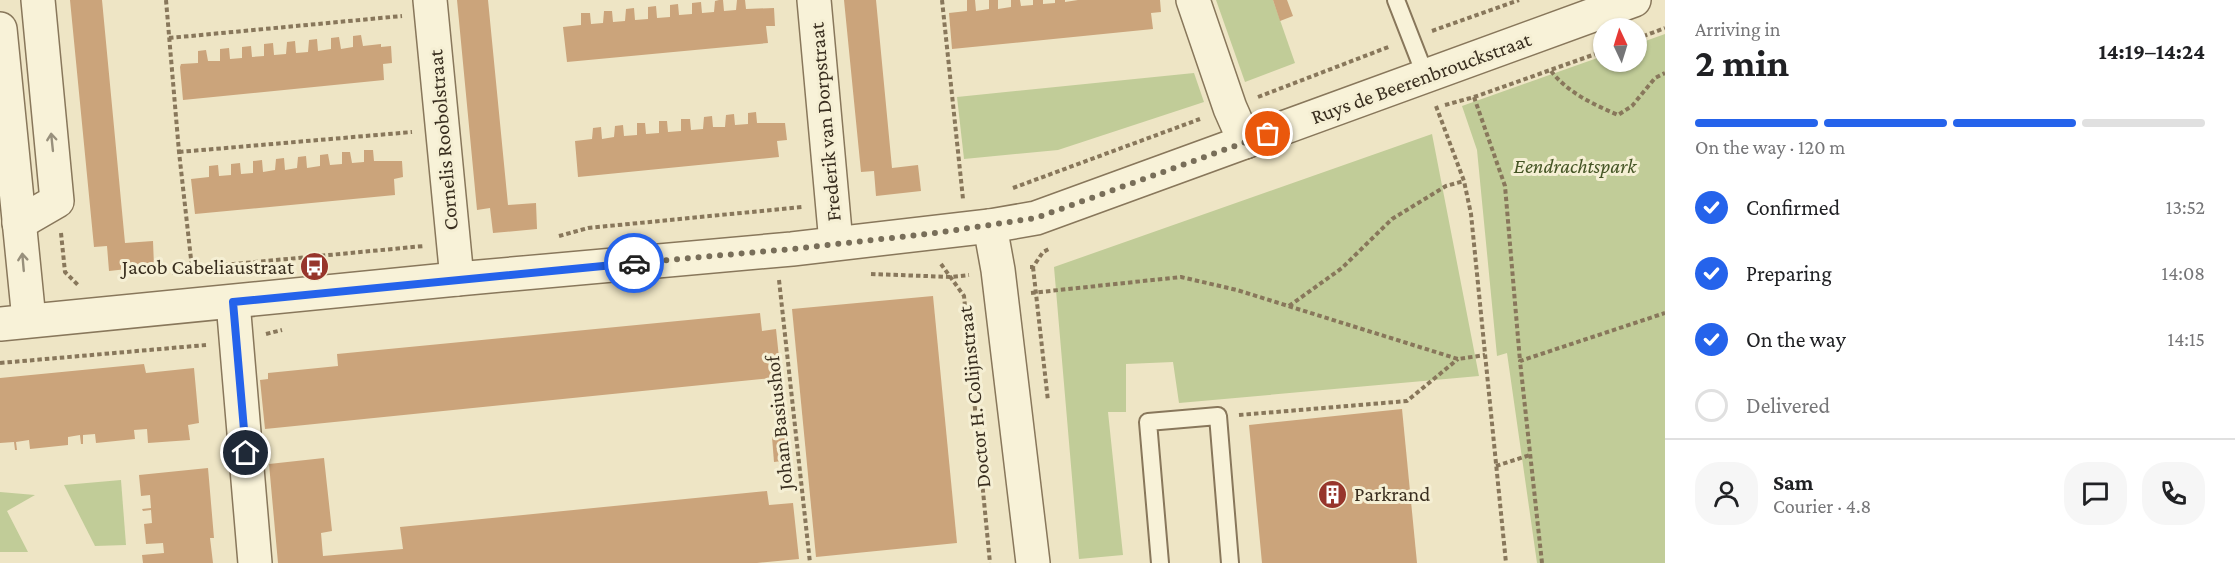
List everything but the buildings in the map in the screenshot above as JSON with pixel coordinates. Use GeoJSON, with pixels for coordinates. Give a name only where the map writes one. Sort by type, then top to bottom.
{"type":"FeatureCollection","features":[{"type":"Feature","properties":{"kind":"street"},"geometry":{"type":"LineString","coordinates":[[10,224],[57,201],[38,0]]}},
{"type":"Feature","properties":{"kind":"street","name":"Frederik van Dorpstraat"},"geometry":{"type":"LineString","coordinates":[[814,0],[836,243]]}},
{"type":"Feature","properties":{"kind":"street"},"geometry":{"type":"LineString","coordinates":[[1193,0],[1230,108],[1245,142]]}},
{"type":"Feature","properties":{"kind":"street","name":"Ruys de Beerenbrouckstraat"},"geometry":{"type":"LineString","coordinates":[[15,322],[792,249],[936,233],[1036,218],[1634,0]]}},
{"type":"Feature","properties":{"kind":"street","name":"Cornelis Roobolstraat"},"geometry":{"type":"LineString","coordinates":[[430,7],[457,279]]}},
{"type":"Feature","properties":{"kind":"street"},"geometry":{"type":"LineString","coordinates":[[0,29],[15,322]]}},
{"type":"Feature","properties":{"kind":"street","name":"Doctor H. Colijnstraat"},"geometry":{"type":"LineString","coordinates":[[990,226],[998,270],[1033,563]]}},
{"type":"Feature","properties":{"kind":"street"},"geometry":{"type":"LineString","coordinates":[[233,302],[255,563]]}},
{"type":"Feature","properties":{"kind":"lane"},"geometry":{"type":"LineString","coordinates":[[1396,0],[1426,77]]}},
{"type":"Feature","properties":{"kind":"lane"},"geometry":{"type":"LineString","coordinates":[[1161,563],[1148,422],[1218,416],[1230,563]]}},
{"type":"Feature","properties":{"kind":"path"},"geometry":{"type":"LineString","coordinates":[[166,0],[192,268]]}},
{"type":"Feature","properties":{"kind":"path"},"geometry":{"type":"LineString","coordinates":[[942,0],[963,202]]}},
{"type":"Feature","properties":{"kind":"path"},"geometry":{"type":"LineString","coordinates":[[170,38],[430,7]]}},
{"type":"Feature","properties":{"kind":"path"},"geometry":{"type":"LineString","coordinates":[[1647,35],[1665,28]]}},
{"type":"Feature","properties":{"kind":"path"},"geometry":{"type":"LineString","coordinates":[[1551,71],[1574,93],[1618,115],[1632,106],[1655,78],[1665,73]]}},
{"type":"Feature","properties":{"kind":"path"},"geometry":{"type":"LineString","coordinates":[[1474,97],[1505,186],[1520,361],[1542,563]]}},
{"type":"Feature","properties":{"kind":"path"},"geometry":{"type":"LineString","coordinates":[[1437,107],[1464,181],[1471,214],[1506,563]]}},
{"type":"Feature","properties":{"kind":"path"},"geometry":{"type":"LineString","coordinates":[[179,152],[443,129]]}},
{"type":"Feature","properties":{"kind":"path"},"geometry":{"type":"LineString","coordinates":[[1289,306],[1342,268],[1392,219],[1446,186],[1464,181]]}},
{"type":"Feature","properties":{"kind":"path"},"geometry":{"type":"LineString","coordinates":[[0,363],[89,355],[80,287],[65,272],[57,201]]}},
{"type":"Feature","properties":{"kind":"path","name":"Doctor H. Colijnstraat"},"geometry":{"type":"LineString","coordinates":[[936,233],[941,266],[952,277],[964,296],[990,563]]}},
{"type":"Feature","properties":{"kind":"path"},"geometry":{"type":"LineString","coordinates":[[1000,295],[1181,277],[1237,290],[1458,359],[1485,355]]}},
{"type":"Feature","properties":{"kind":"path","name":"Johan Basiushof"},"geometry":{"type":"LineString","coordinates":[[779,279],[810,563]]}},
{"type":"Feature","properties":{"kind":"path"},"geometry":{"type":"LineString","coordinates":[[1520,361],[1665,314]]}},
{"type":"Feature","properties":{"kind":"path"},"geometry":{"type":"LineString","coordinates":[[1218,416],[1407,401],[1458,359]]}},
{"type":"Feature","properties":{"kind":"path"},"geometry":{"type":"LineString","coordinates":[[1496,466],[1530,454]]}},
{"type":"Feature","properties":{"kind":"green space"},"geometry":{"type":"Polygon","coordinates":[[[1216,0],[1273,0],[1295,63],[1245,82],[1216,0]]]}},
{"type":"Feature","properties":{"kind":"green space","name":"Eendrachtspark"},"geometry":{"type":"Polygon","coordinates":[[[1665,34],[1665,563],[1537,563],[1507,353],[1497,356],[1477,150],[1462,106],[1593,60],[1593,72],[1647,72],[1647,40],[1665,34]]]}},
{"type":"Feature","properties":{"kind":"green space"},"geometry":{"type":"Polygon","coordinates":[[[1194,73],[1204,102],[1058,150],[964,159],[957,97],[1194,73]]]}},
{"type":"Feature","properties":{"kind":"green space"},"geometry":{"type":"Polygon","coordinates":[[[1432,134],[1479,376],[1179,403],[1173,362],[1126,364],[1126,412],[1108,412],[1123,555],[1079,559],[1054,267],[1432,134]]]}},
{"type":"Feature","properties":{"kind":"green space"},"geometry":{"type":"Polygon","coordinates":[[[121,480],[126,545],[95,546],[64,485],[121,480]]]}},
{"type":"Feature","properties":{"kind":"green space"},"geometry":{"type":"Polygon","coordinates":[[[0,492],[35,495],[7,511],[28,552],[0,552],[0,492]]]}},
{"type":"Feature","properties":{"kind":"way so far"},"geometry":{"type":"LineString","coordinates":[[634,263],[936,233],[1036,218],[1268,134]]}},
{"type":"Feature","properties":{"kind":"place","name":"Jacob Cabeliaustraat"},"geometry":{"type":"Point","coordinates":[315,267]}},
{"type":"Feature","properties":{"kind":"place","name":"Parkrand"},"geometry":{"type":"Point","coordinates":[1333,494]}},
{"type":"Feature","properties":{"kind":"route"},"geometry":{"type":"LineString","coordinates":[[246,453],[233,302],[634,263]]}}]}
